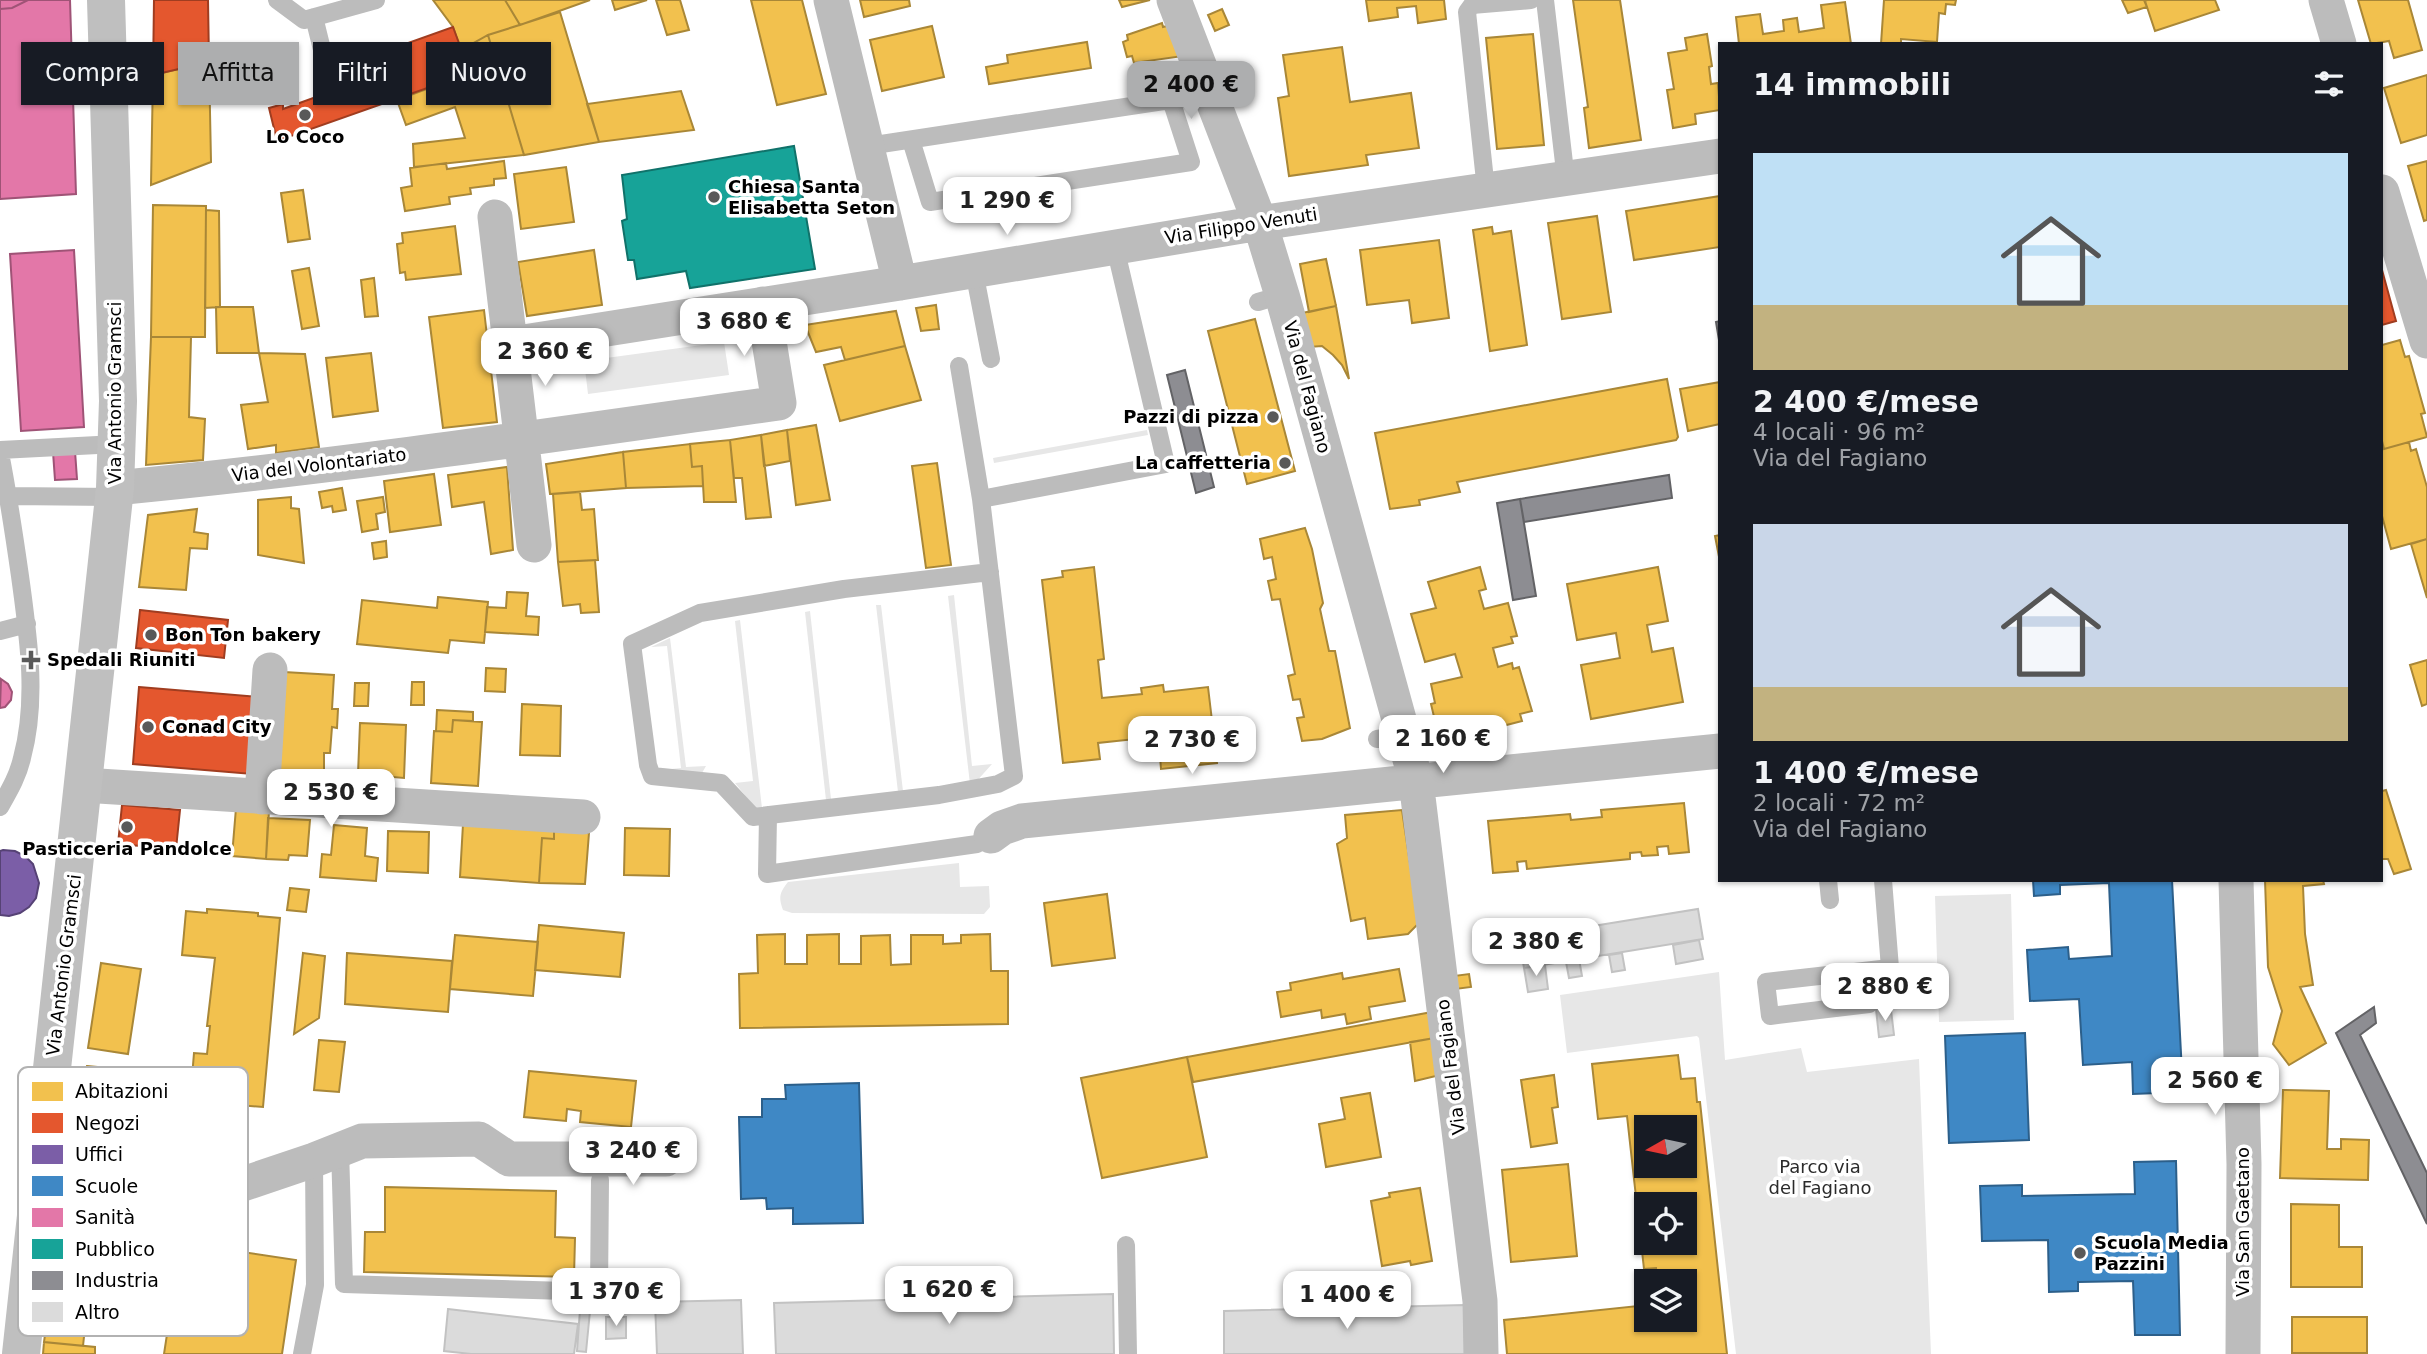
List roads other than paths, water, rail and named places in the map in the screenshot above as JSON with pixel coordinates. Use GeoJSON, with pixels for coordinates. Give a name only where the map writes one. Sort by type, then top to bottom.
{"type":"FeatureCollection","features":[{"type":"Feature","properties":{"kind":"street","name":"Via Antonio Gramsci"},"geometry":{"type":"LineString","coordinates":[[52,1067],[115,492],[102,444],[106,0]]}},
{"type":"Feature","properties":{"kind":"street"},"geometry":{"type":"LineString","coordinates":[[831,0],[900,283]]}},
{"type":"Feature","properties":{"kind":"street","name":"Via del Fagiano"},"geometry":{"type":"LineString","coordinates":[[1174,0],[1260,223],[1270,298],[1326,497],[1367,567],[1389,737],[1416,781],[1488,1299],[1481,1354]]}},
{"type":"Feature","properties":{"kind":"street"},"geometry":{"type":"LineString","coordinates":[[2326,0],[2338,42]]}},
{"type":"Feature","properties":{"kind":"street","name":"Via Filippo Venuti"},"geometry":{"type":"LineString","coordinates":[[511,344],[1260,223],[1718,156]]}},
{"type":"Feature","properties":{"kind":"street"},"geometry":{"type":"LineString","coordinates":[[2383,195],[2422,306],[2427,341]]}},
{"type":"Feature","properties":{"kind":"street"},"geometry":{"type":"LineString","coordinates":[[495,217],[534,545]]}},
{"type":"Feature","properties":{"kind":"street","name":"Via del Volontariato"},"geometry":{"type":"LineString","coordinates":[[115,492],[779,403],[763,304]]}},
{"type":"Feature","properties":{"kind":"street"},"geometry":{"type":"LineString","coordinates":[[262,797],[270,670]]}},
{"type":"Feature","properties":{"kind":"street"},"geometry":{"type":"LineString","coordinates":[[991,836],[1002,828],[1022,821],[1718,751]]}},
{"type":"Feature","properties":{"kind":"street"},"geometry":{"type":"LineString","coordinates":[[83,785],[583,817]]}},
{"type":"Feature","properties":{"kind":"street","name":"Via San Gaetano"},"geometry":{"type":"LineString","coordinates":[[2236,882],[2244,1164],[2243,1354]]}},
{"type":"Feature","properties":{"kind":"street"},"geometry":{"type":"LineString","coordinates":[[248,1182],[362,1141],[479,1139],[509,1159],[601,1169],[666,1159]]}},
{"type":"Feature","properties":{"kind":"street","name":"Via Antonio Gramsci"},"geometry":{"type":"LineString","coordinates":[[21,1354],[23,1336]]}},
{"type":"Feature","properties":{"kind":"lane"},"geometry":{"type":"LineString","coordinates":[[277,0],[304,20],[376,0]]}},
{"type":"Feature","properties":{"kind":"lane"},"geometry":{"type":"LineString","coordinates":[[1486,190],[1467,12],[1472,5],[1531,0]]}},
{"type":"Feature","properties":{"kind":"lane"},"geometry":{"type":"LineString","coordinates":[[1545,0],[1566,180]]}},
{"type":"Feature","properties":{"kind":"lane"},"geometry":{"type":"LineString","coordinates":[[314,17],[320,42]]}},
{"type":"Feature","properties":{"kind":"lane"},"geometry":{"type":"LineString","coordinates":[[868,146],[1210,93]]}},
{"type":"Feature","properties":{"kind":"lane"},"geometry":{"type":"LineString","coordinates":[[911,140],[930,202],[1191,162],[1171,100]]}},
{"type":"Feature","properties":{"kind":"lane"},"geometry":{"type":"LineString","coordinates":[[981,499],[1166,464],[1115,247]]}},
{"type":"Feature","properties":{"kind":"lane"},"geometry":{"type":"LineString","coordinates":[[974,271],[991,359]]}},
{"type":"Feature","properties":{"kind":"lane"},"geometry":{"type":"LineString","coordinates":[[958,366],[981,499],[990,572],[1014,776],[998,784],[939,795],[753,817],[721,783],[652,776],[648,765],[632,644],[699,612],[844,589],[990,572]]}},
{"type":"Feature","properties":{"kind":"lane"},"geometry":{"type":"LineString","coordinates":[[0,807],[17,777],[26,740],[31,686],[27,624],[0,452],[102,444]]}},
{"type":"Feature","properties":{"kind":"lane"},"geometry":{"type":"LineString","coordinates":[[9,496],[115,492]]}},
{"type":"Feature","properties":{"kind":"lane"},"geometry":{"type":"LineString","coordinates":[[0,631],[27,624]]}},
{"type":"Feature","properties":{"kind":"lane"},"geometry":{"type":"LineString","coordinates":[[768,815],[767,874],[977,844],[991,836]]}},
{"type":"Feature","properties":{"kind":"lane"},"geometry":{"type":"LineString","coordinates":[[1828,882],[1830,900]]}},
{"type":"Feature","properties":{"kind":"lane"},"geometry":{"type":"LineString","coordinates":[[1883,882],[1890,968],[1869,1004],[1770,1016],[1766,982],[1890,968]]}},
{"type":"Feature","properties":{"kind":"lane"},"geometry":{"type":"LineString","coordinates":[[327,1155],[344,1284],[599,1293],[601,1169]]}},
{"type":"Feature","properties":{"kind":"lane"},"geometry":{"type":"LineString","coordinates":[[302,1354],[315,1285],[327,1155]]}},
{"type":"Feature","properties":{"kind":"lane"},"geometry":{"type":"LineString","coordinates":[[1126,1245],[1128,1354]]}},
{"type":"Feature","properties":{"kind":"place","name":"Lo Coco"},"geometry":{"type":"Point","coordinates":[305,115]}},
{"type":"Feature","properties":{"kind":"place","name":"Chiesa Santa Elisabetta Seton"},"geometry":{"type":"Point","coordinates":[714,197]}},
{"type":"Feature","properties":{"kind":"place","name":"Pazzi di pizza"},"geometry":{"type":"Point","coordinates":[1273,417]}},
{"type":"Feature","properties":{"kind":"place","name":"La caffetteria"},"geometry":{"type":"Point","coordinates":[1285,463]}},
{"type":"Feature","properties":{"kind":"place","name":"Bon Ton bakery"},"geometry":{"type":"Point","coordinates":[151,635]}},
{"type":"Feature","properties":{"kind":"place","name":"Spedali Riuniti"},"geometry":{"type":"Point","coordinates":[31,660]}},
{"type":"Feature","properties":{"kind":"place","name":"Conad City"},"geometry":{"type":"Point","coordinates":[148,727]}},
{"type":"Feature","properties":{"kind":"place","name":"Pasticceria Pandolce"},"geometry":{"type":"Point","coordinates":[127,827]}},
{"type":"Feature","properties":{"kind":"place","name":"Scuola Media Pazzini"},"geometry":{"type":"Point","coordinates":[2080,1253]}},
{"type":"Feature","properties":{"kind":"park label","name":"Parco via del Fagiano"},"geometry":{"type":"Point","coordinates":[1820,1177]}}]}
